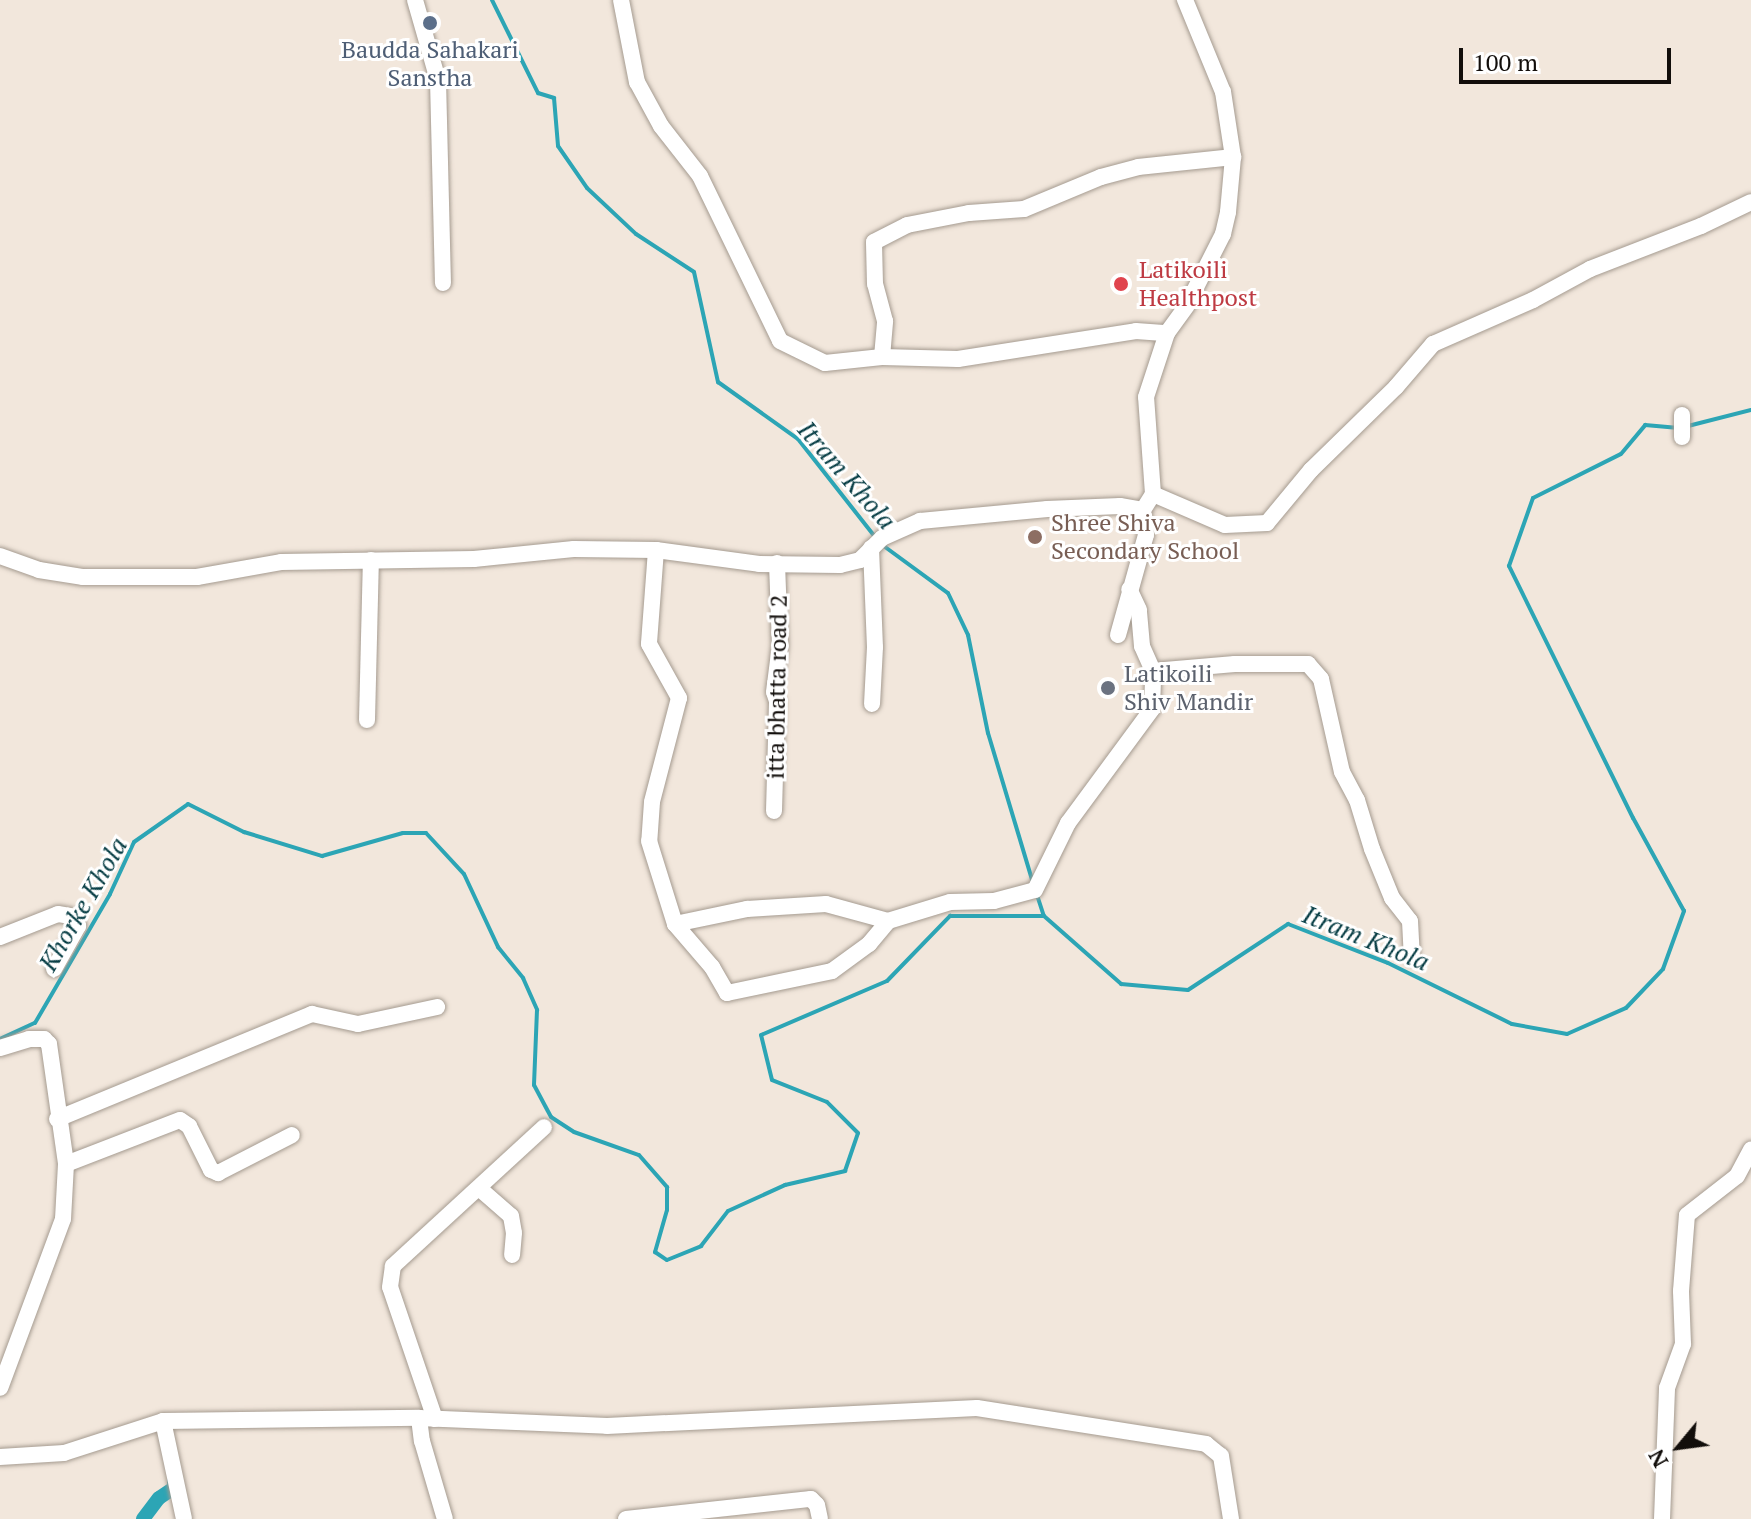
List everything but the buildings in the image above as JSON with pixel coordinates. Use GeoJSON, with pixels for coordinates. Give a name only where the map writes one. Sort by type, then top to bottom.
{"type":"FeatureCollection","features":[{"type":"Feature","properties":{"kind":"street"},"geometry":{"type":"LineString","coordinates":[[415,0],[438,80],[443,283]]}},
{"type":"Feature","properties":{"kind":"street"},"geometry":{"type":"LineString","coordinates":[[621,0],[637,82],[661,126],[700,176],[780,341],[825,363],[882,357],[958,359],[1136,331],[1167,333]]}},
{"type":"Feature","properties":{"kind":"street"},"geometry":{"type":"LineString","coordinates":[[1118,635],[1146,535],[1143,510],[1153,494],[1146,397],[1167,333],[1187,305],[1223,234],[1233,157],[1223,92],[1185,0]]}},
{"type":"Feature","properties":{"kind":"street"},"geometry":{"type":"LineString","coordinates":[[882,357],[885,321],[875,284],[874,242],[907,225],[969,213],[1024,209],[1101,177],[1138,167],[1233,157]]}},
{"type":"Feature","properties":{"kind":"street"},"geometry":{"type":"LineString","coordinates":[[1153,494],[1225,525],[1267,523],[1311,470],[1396,387],[1433,344],[1533,300],[1590,269],[1701,226],[1751,202]]}},
{"type":"Feature","properties":{"kind":"street"},"geometry":{"type":"LineString","coordinates":[[1682,415],[1682,437]]}},
{"type":"Feature","properties":{"kind":"street"},"geometry":{"type":"LineString","coordinates":[[0,556],[39,570],[83,577],[197,577],[281,562],[474,559],[574,549],[656,550],[777,563],[852,563],[876,543],[920,521],[1047,509],[1120,506],[1143,510]]}},
{"type":"Feature","properties":{"kind":"street"},"geometry":{"type":"LineString","coordinates":[[872,704],[876,543]]}},
{"type":"Feature","properties":{"kind":"street"},"geometry":{"type":"LineString","coordinates":[[656,550],[649,644],[679,698],[652,802],[649,841],[675,924],[712,967],[727,993],[832,971],[869,944],[888,921]]}},
{"type":"Feature","properties":{"kind":"street"},"geometry":{"type":"LineString","coordinates":[[367,720],[371,560]]}},
{"type":"Feature","properties":{"kind":"street","name":"itta bhatta road 2"},"geometry":{"type":"LineString","coordinates":[[774,811],[777,701],[774,692],[780,645],[777,563]]}},
{"type":"Feature","properties":{"kind":"street"},"geometry":{"type":"LineString","coordinates":[[675,924],[747,909],[826,904],[888,921],[950,902],[994,901],[1035,890],[1068,823],[1152,709],[1153,671],[1142,646],[1139,610],[1129,589]]}},
{"type":"Feature","properties":{"kind":"street"},"geometry":{"type":"LineString","coordinates":[[1153,671],[1235,664],[1308,664],[1321,679],[1342,772],[1357,800],[1372,849],[1392,898],[1410,921],[1412,957]]}},
{"type":"Feature","properties":{"kind":"street"},"geometry":{"type":"LineString","coordinates":[[0,937],[58,914],[70,916],[78,926],[54,969]]}},
{"type":"Feature","properties":{"kind":"street"},"geometry":{"type":"LineString","coordinates":[[57,1119],[312,1014],[358,1024],[437,1007]]}},
{"type":"Feature","properties":{"kind":"street"},"geometry":{"type":"LineString","coordinates":[[0,1048],[29,1039],[44,1039],[49,1044],[57,1119],[66,1164],[63,1219],[0,1388]]}},
{"type":"Feature","properties":{"kind":"street"},"geometry":{"type":"LineString","coordinates":[[66,1164],[180,1120],[189,1126],[211,1170],[218,1173],[292,1135]]}},
{"type":"Feature","properties":{"kind":"street"},"geometry":{"type":"LineString","coordinates":[[445,1519],[422,1441],[427,1418],[389,1278],[393,1266],[544,1127]]}},
{"type":"Feature","properties":{"kind":"street"},"geometry":{"type":"LineString","coordinates":[[1662,1519],[1667,1388],[1683,1344],[1681,1291],[1687,1215],[1737,1176],[1751,1150]]}},
{"type":"Feature","properties":{"kind":"street"},"geometry":{"type":"LineString","coordinates":[[480,1189],[511,1216],[514,1233],[512,1255]]}},
{"type":"Feature","properties":{"kind":"street"},"geometry":{"type":"LineString","coordinates":[[0,1457],[64,1453],[163,1421],[427,1418],[607,1426],[977,1408],[1206,1444],[1221,1456],[1231,1519]]}},
{"type":"Feature","properties":{"kind":"street"},"geometry":{"type":"LineString","coordinates":[[163,1421],[184,1519]]}},
{"type":"Feature","properties":{"kind":"street"},"geometry":{"type":"LineString","coordinates":[[626,1519],[811,1499],[817,1505],[820,1519]]}},
{"type":"Feature","properties":{"kind":"waterway","name":"Itram Khola"},"geometry":{"type":"LineString","coordinates":[[492,0],[538,93],[554,98],[558,146],[587,188],[636,234],[694,272],[718,382],[798,439],[875,537]]}},
{"type":"Feature","properties":{"kind":"waterway","name":"Itram Khola"},"geometry":{"type":"LineString","coordinates":[[1688,426],[1751,410]]}},
{"type":"Feature","properties":{"kind":"waterway","name":"Itram Khola"},"geometry":{"type":"LineString","coordinates":[[1037,895],[1044,916],[1121,984],[1188,990],[1288,924],[1388,963],[1512,1024],[1567,1034],[1626,1008],[1663,969],[1684,911],[1633,818],[1509,566],[1533,498],[1621,454],[1645,425],[1679,428]]}},
{"type":"Feature","properties":{"kind":"waterway","name":"Itram Khola"},"geometry":{"type":"LineString","coordinates":[[881,544],[948,593],[968,635],[988,733],[1033,883]]}},
{"type":"Feature","properties":{"kind":"waterway","name":"Khorke Khola"},"geometry":{"type":"LineString","coordinates":[[0,1039],[35,1023],[110,894],[134,842],[188,804],[244,832],[322,856],[403,833],[426,833],[464,874],[498,947],[523,978],[537,1010],[534,1085],[551,1117],[574,1132],[639,1155],[667,1187],[667,1210],[655,1252],[667,1260],[701,1246],[728,1211],[785,1185],[845,1171],[858,1133],[827,1102],[772,1080],[761,1035],[887,981],[950,916],[1044,916]]}},
{"type":"Feature","properties":{"kind":"waterway"},"geometry":{"type":"LineString","coordinates":[[143,1519],[159,1498],[174,1488],[174,1477]]}},
{"type":"Feature","properties":{"kind":"place","name":"Baudda Sahakari Sanstha"},"geometry":{"type":"Point","coordinates":[430,23]}},
{"type":"Feature","properties":{"kind":"place","name":"Latikoili Healthpost"},"geometry":{"type":"Point","coordinates":[1121,284]}},
{"type":"Feature","properties":{"kind":"place","name":"Shree Shiva Secondary School"},"geometry":{"type":"Point","coordinates":[1035,537]}},
{"type":"Feature","properties":{"kind":"place","name":"Latikoili Shiv Mandir"},"geometry":{"type":"Point","coordinates":[1108,688]}}]}
